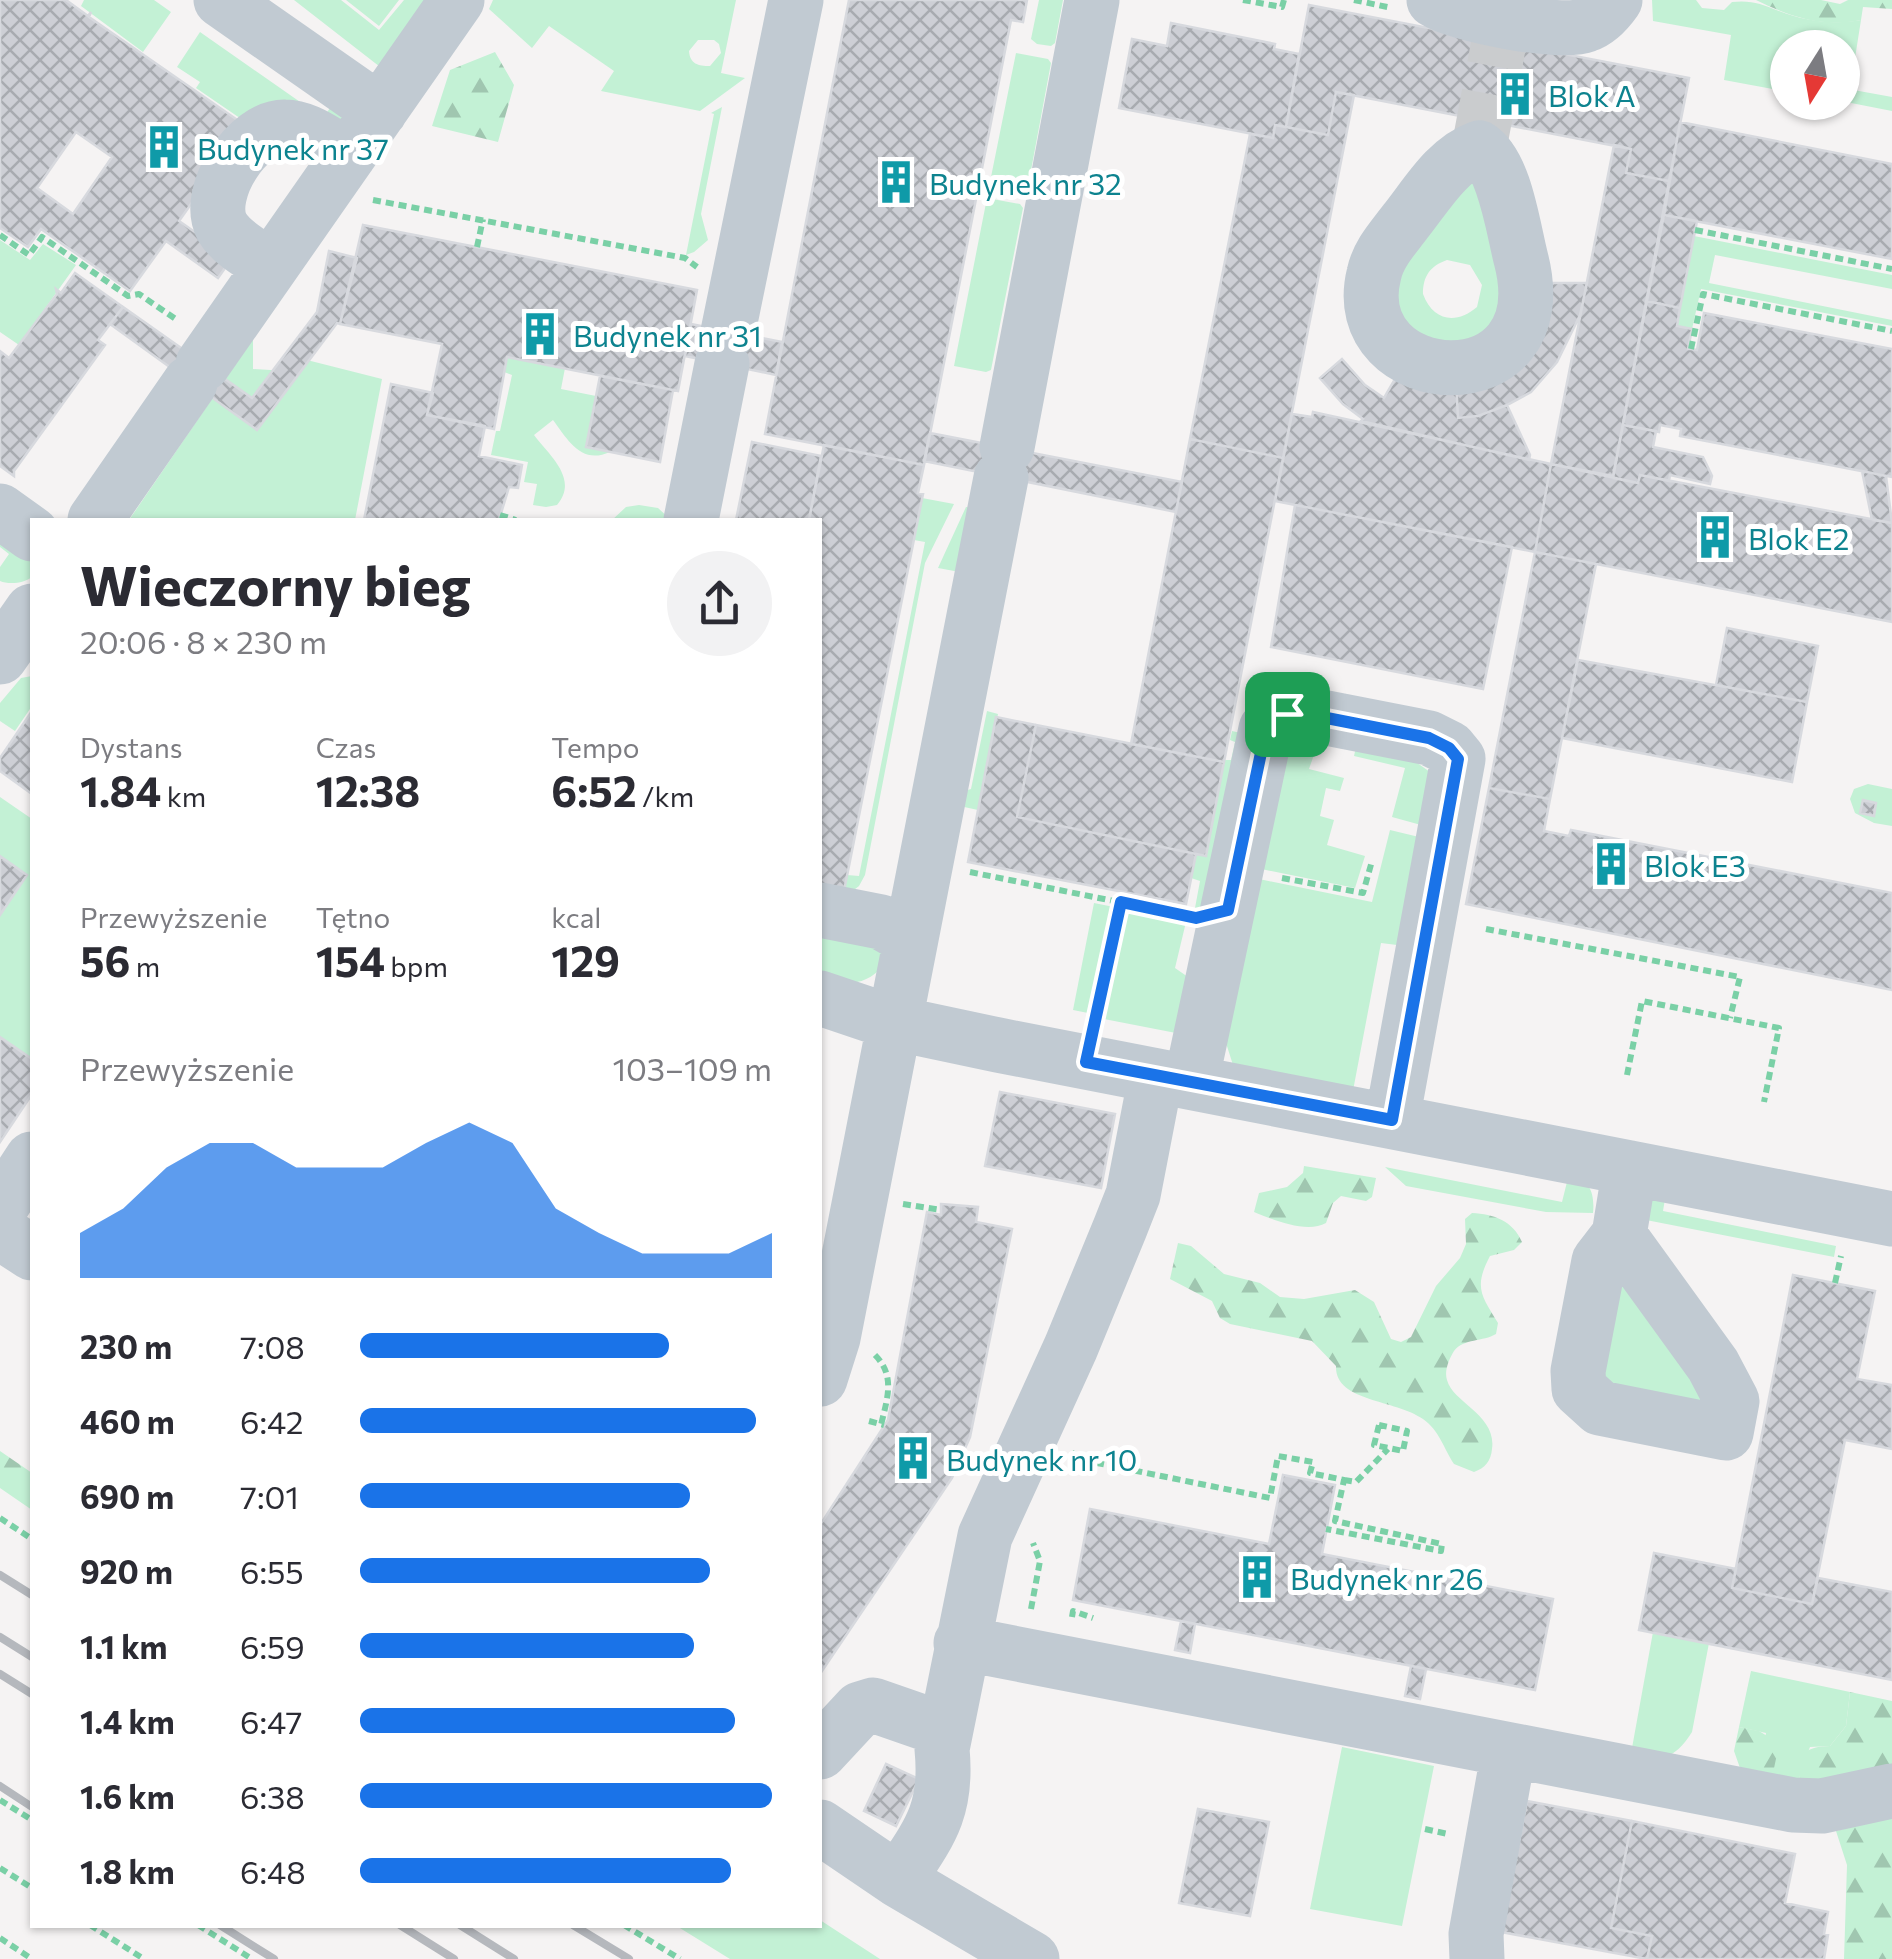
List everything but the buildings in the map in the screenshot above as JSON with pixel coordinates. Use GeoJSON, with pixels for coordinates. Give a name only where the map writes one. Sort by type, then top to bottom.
{"type":"FeatureCollection","features":[{"type":"Feature","properties":{"kind":"lane"},"geometry":{"type":"LineString","coordinates":[[221,0],[380,111]]}},
{"type":"Feature","properties":{"kind":"lane"},"geometry":{"type":"LineString","coordinates":[[96,518],[271,266],[358,178],[380,111],[456,0]]}},
{"type":"Feature","properties":{"kind":"lane"},"geometry":{"type":"LineString","coordinates":[[691,518],[796,0]]}},
{"type":"Feature","properties":{"kind":"lane"},"geometry":{"type":"LineString","coordinates":[[822,1372],[926,863],[1092,0]]}},
{"type":"Feature","properties":{"kind":"lane"},"geometry":{"type":"LineString","coordinates":[[1434,0],[1451,9],[1556,30],[1588,25],[1615,0]]}},
{"type":"Feature","properties":{"kind":"lane"},"geometry":{"type":"LineString","coordinates":[[271,266],[233,240],[220,224],[218,212],[217,200],[224,180],[252,138],[270,128],[289,126],[309,133],[358,178]]}},
{"type":"Feature","properties":{"kind":"lane"},"geometry":{"type":"LineString","coordinates":[[0,511],[30,533]]}},
{"type":"Feature","properties":{"kind":"lane"},"geometry":{"type":"LineString","coordinates":[[898,1880],[931,1830],[941,1803],[945,1730],[985,1536],[1095,1293],[1174,1079],[1232,890],[1266,729],[1279,717],[1296,712],[1429,738],[1455,755],[1458,763],[1392,1120]]}},
{"type":"Feature","properties":{"kind":"lane"},"geometry":{"type":"LineString","coordinates":[[822,910],[881,922],[911,939]]}},
{"type":"Feature","properties":{"kind":"lane"},"geometry":{"type":"LineString","coordinates":[[822,999],[894,1023],[1892,1219]]}},
{"type":"Feature","properties":{"kind":"lane"},"geometry":{"type":"LineString","coordinates":[[0,1208],[30,1161]]}},
{"type":"Feature","properties":{"kind":"lane"},"geometry":{"type":"LineString","coordinates":[[1619,1235],[1630,1168]]}},
{"type":"Feature","properties":{"kind":"lane"},"geometry":{"type":"LineString","coordinates":[[0,1232],[30,1253]]}},
{"type":"Feature","properties":{"kind":"lane"},"geometry":{"type":"LineString","coordinates":[[961,1643],[1793,1805],[1822,1806],[1892,1791]]}},
{"type":"Feature","properties":{"kind":"lane"},"geometry":{"type":"LineString","coordinates":[[822,1750],[860,1709],[873,1705],[945,1730]]}},
{"type":"Feature","properties":{"kind":"lane"},"geometry":{"type":"LineString","coordinates":[[1477,1959],[1476,1934],[1509,1750]]}},
{"type":"Feature","properties":{"kind":"lane"},"geometry":{"type":"LineString","coordinates":[[822,1827],[898,1880],[1032,1959]]}},
{"type":"Feature","properties":{"kind":"path"},"geometry":{"type":"LineString","coordinates":[[1243,0],[1282,7],[1284,0]]}},
{"type":"Feature","properties":{"kind":"path"},"geometry":{"type":"LineString","coordinates":[[358,178],[384,200],[685,258],[708,275]]}},
{"type":"Feature","properties":{"kind":"path"},"geometry":{"type":"LineString","coordinates":[[477,247],[482,219]]}},
{"type":"Feature","properties":{"kind":"path"},"geometry":{"type":"LineString","coordinates":[[1695,230],[1892,269]]}},
{"type":"Feature","properties":{"kind":"path"},"geometry":{"type":"LineString","coordinates":[[0,235],[29,256],[42,238],[128,296],[139,294],[202,364]]}},
{"type":"Feature","properties":{"kind":"path"},"geometry":{"type":"LineString","coordinates":[[1691,349],[1703,294],[1892,331]]}},
{"type":"Feature","properties":{"kind":"path"},"geometry":{"type":"LineString","coordinates":[[500,515],[508,518]]}},
{"type":"Feature","properties":{"kind":"path"},"geometry":{"type":"LineString","coordinates":[[926,863],[1196,918],[1232,890],[1363,894],[1372,861]]}},
{"type":"Feature","properties":{"kind":"path"},"geometry":{"type":"LineString","coordinates":[[1086,1062],[1121,902]]}},
{"type":"Feature","properties":{"kind":"path"},"geometry":{"type":"LineString","coordinates":[[1486,928],[1740,977],[1730,1018]]}},
{"type":"Feature","properties":{"kind":"path"},"geometry":{"type":"LineString","coordinates":[[1626,1075],[1642,1000],[1779,1028],[1764,1102]]}},
{"type":"Feature","properties":{"kind":"path"},"geometry":{"type":"LineString","coordinates":[[912,1206],[941,1210]]}},
{"type":"Feature","properties":{"kind":"path"},"geometry":{"type":"LineString","coordinates":[[1835,1283],[1839,1264]]}},
{"type":"Feature","properties":{"kind":"path"},"geometry":{"type":"LineString","coordinates":[[869,1421],[885,1426]]}},
{"type":"Feature","properties":{"kind":"path"},"geometry":{"type":"LineString","coordinates":[[1379,1425],[1407,1431],[1403,1451],[1389,1448],[1374,1445],[1379,1425]]}},
{"type":"Feature","properties":{"kind":"path"},"geometry":{"type":"LineString","coordinates":[[1069,1452],[1097,1463],[1270,1498],[1278,1456],[1312,1462],[1310,1473],[1356,1482],[1389,1448]]}},
{"type":"Feature","properties":{"kind":"path"},"geometry":{"type":"LineString","coordinates":[[1326,1529],[1441,1552],[1442,1544],[1335,1521],[1344,1480]]}},
{"type":"Feature","properties":{"kind":"path"},"geometry":{"type":"LineString","coordinates":[[0,1518],[30,1537]]}},
{"type":"Feature","properties":{"kind":"path"},"geometry":{"type":"LineString","coordinates":[[1028,1530],[1040,1561],[1029,1619]]}},
{"type":"Feature","properties":{"kind":"path"},"geometry":{"type":"LineString","coordinates":[[1070,1627],[1073,1610],[1105,1624]]}},
{"type":"Feature","properties":{"kind":"path"},"geometry":{"type":"LineString","coordinates":[[0,1800],[30,1819]]}},
{"type":"Feature","properties":{"kind":"path"},"geometry":{"type":"LineString","coordinates":[[0,1868],[30,1887]]}},
{"type":"Feature","properties":{"kind":"path"},"geometry":{"type":"LineString","coordinates":[[95,1928],[144,1959]]}},
{"type":"Feature","properties":{"kind":"path"},"geometry":{"type":"LineString","coordinates":[[203,1928],[252,1959]]}},
{"type":"Feature","properties":{"kind":"path"},"geometry":{"type":"LineString","coordinates":[[629,1928],[680,1959]]}},
{"type":"Feature","properties":{"kind":"path"},"geometry":{"type":"LineString","coordinates":[[0,1938],[32,1959]]}},
{"type":"Feature","properties":{"kind":"green space"},"geometry":{"type":"Polygon","coordinates":[[[84,0],[154,0],[171,12],[143,52],[81,6],[84,0]]]}},
{"type":"Feature","properties":{"kind":"green space"},"geometry":{"type":"Polygon","coordinates":[[[294,0],[341,0],[379,30],[404,0],[432,0],[384,70],[294,0]]]}},
{"type":"Feature","properties":{"kind":"green space"},"geometry":{"type":"Polygon","coordinates":[[[346,0],[399,0],[379,26],[346,0]]]}},
{"type":"Feature","properties":{"kind":"green space"},"geometry":{"type":"Polygon","coordinates":[[[493,0],[736,0],[721,73],[745,78],[700,111],[601,91],[614,71],[549,26],[532,48],[489,9],[493,0]],[[698,40],[689,51],[693,61],[710,66],[721,53],[714,40],[698,40]]]}},
{"type":"Feature","properties":{"kind":"green space"},"geometry":{"type":"Polygon","coordinates":[[[1039,0],[1063,0],[1055,43],[1051,46],[1031,39],[1039,0]]]}},
{"type":"Feature","properties":{"kind":"green space"},"geometry":{"type":"Polygon","coordinates":[[[1652,0],[1696,0],[1702,8],[1724,10],[1732,2],[1745,2],[1809,20],[1861,20],[1859,30],[1770,30],[1770,89],[1724,80],[1731,35],[1653,21],[1652,0]]]}},
{"type":"Feature","properties":{"kind":"green space"},"geometry":{"type":"Polygon","coordinates":[[[1756,0],[1821,0],[1840,4],[1848,0],[1892,0],[1892,9],[1863,7],[1861,20],[1833,23],[1794,16],[1756,0]]]}},
{"type":"Feature","properties":{"kind":"green space"},"geometry":{"type":"Polygon","coordinates":[[[200,32],[323,118],[337,98],[349,111],[332,134],[250,125],[196,88],[200,82],[177,67],[200,32]]]}},
{"type":"Feature","properties":{"kind":"green space"},"geometry":{"type":"Polygon","coordinates":[[[495,52],[514,85],[498,142],[432,126],[450,70],[495,52]]]}},
{"type":"Feature","properties":{"kind":"green space"},"geometry":{"type":"Polygon","coordinates":[[[1016,53],[1048,59],[1051,63],[1029,181],[1024,184],[991,177],[1016,53]]]}},
{"type":"Feature","properties":{"kind":"green space"},"geometry":{"type":"Polygon","coordinates":[[[1860,91],[1892,97],[1892,111],[1860,105],[1860,91]]]}},
{"type":"Feature","properties":{"kind":"green space"},"geometry":{"type":"Polygon","coordinates":[[[722,107],[701,214],[708,240],[686,255],[714,114],[711,113],[722,107]]]}},
{"type":"Feature","properties":{"kind":"green space"},"geometry":{"type":"Polygon","coordinates":[[[1481,180],[1514,282],[1484,346],[1406,336],[1389,276],[1458,181],[1481,180]],[[1447,260],[1429,273],[1423,294],[1439,315],[1453,318],[1477,307],[1482,285],[1470,265],[1447,260]]]}},
{"type":"Feature","properties":{"kind":"green space"},"geometry":{"type":"Polygon","coordinates":[[[987,198],[1020,204],[1023,208],[991,370],[986,372],[954,366],[987,198]]]}},
{"type":"Feature","properties":{"kind":"green space"},"geometry":{"type":"Polygon","coordinates":[[[1694,236],[1892,275],[1892,289],[1715,255],[1709,283],[1892,320],[1892,326],[1701,289],[1692,329],[1677,326],[1694,236]]]}},
{"type":"Feature","properties":{"kind":"green space"},"geometry":{"type":"Polygon","coordinates":[[[0,240],[30,260],[43,244],[76,265],[19,345],[0,332],[0,240]]]}},
{"type":"Feature","properties":{"kind":"green space"},"geometry":{"type":"Polygon","coordinates":[[[253,339],[253,369],[287,371],[303,359],[382,379],[355,518],[130,518],[253,339]]]}},
{"type":"Feature","properties":{"kind":"green space"},"geometry":{"type":"Polygon","coordinates":[[[507,357],[565,368],[561,389],[596,396],[586,447],[610,452],[583,453],[553,420],[534,435],[564,477],[563,495],[557,505],[533,505],[537,484],[524,482],[528,462],[491,455],[512,375],[504,372],[507,357]]]}},
{"type":"Feature","properties":{"kind":"green space"},"geometry":{"type":"Polygon","coordinates":[[[922,498],[954,504],[925,563],[865,875],[859,886],[843,896],[847,875],[859,876],[925,542],[914,540],[922,498]]]}},
{"type":"Feature","properties":{"kind":"green space"},"geometry":{"type":"Polygon","coordinates":[[[626,507],[658,508],[669,518],[614,518],[626,507]]]}},
{"type":"Feature","properties":{"kind":"green space"},"geometry":{"type":"Polygon","coordinates":[[[966,507],[977,509],[965,573],[938,568],[966,507]]]}},
{"type":"Feature","properties":{"kind":"green space"},"geometry":{"type":"Polygon","coordinates":[[[0,530],[30,551],[30,578],[12,583],[0,581],[0,567],[9,554],[0,547],[0,530]]]}},
{"type":"Feature","properties":{"kind":"green space"},"geometry":{"type":"Polygon","coordinates":[[[30,676],[30,709],[15,731],[0,721],[0,703],[21,678],[30,676]]]}},
{"type":"Feature","properties":{"kind":"green space"},"geometry":{"type":"Polygon","coordinates":[[[987,711],[998,714],[978,810],[955,805],[957,793],[971,789],[987,711]]]}},
{"type":"Feature","properties":{"kind":"green space"},"geometry":{"type":"Polygon","coordinates":[[[1232,731],[1254,736],[1204,908],[1195,908],[1200,881],[1191,878],[1196,854],[1206,855],[1225,760],[1231,760],[1235,742],[1230,740],[1232,731]]]}},
{"type":"Feature","properties":{"kind":"green space"},"geometry":{"type":"Polygon","coordinates":[[[1319,740],[1309,769],[1344,778],[1340,791],[1326,788],[1320,816],[1334,820],[1327,845],[1365,856],[1355,888],[1261,869],[1288,741],[1319,740]]]}},
{"type":"Feature","properties":{"kind":"green space"},"geometry":{"type":"Polygon","coordinates":[[[1356,747],[1413,760],[1430,772],[1421,825],[1392,817],[1405,768],[1354,756],[1356,747]]]}},
{"type":"Feature","properties":{"kind":"green space"},"geometry":{"type":"Polygon","coordinates":[[[1868,784],[1892,789],[1892,826],[1874,823],[1855,813],[1850,799],[1854,789],[1868,784]]]}},
{"type":"Feature","properties":{"kind":"green space"},"geometry":{"type":"Polygon","coordinates":[[[0,797],[30,818],[30,1058],[0,1037],[0,915],[26,875],[0,856],[0,797]]]}},
{"type":"Feature","properties":{"kind":"green space"},"geometry":{"type":"Polygon","coordinates":[[[1390,830],[1419,837],[1397,945],[1381,943],[1352,1096],[1233,1065],[1226,1043],[1259,879],[1372,902],[1390,830]]]}},
{"type":"Feature","properties":{"kind":"green space"},"geometry":{"type":"Polygon","coordinates":[[[1094,903],[1114,907],[1093,1014],[1073,1010],[1094,903]]]}},
{"type":"Feature","properties":{"kind":"green space"},"geometry":{"type":"Polygon","coordinates":[[[1124,911],[1186,922],[1175,968],[1188,977],[1176,1033],[1104,1019],[1124,911]]]}},
{"type":"Feature","properties":{"kind":"green space"},"geometry":{"type":"Polygon","coordinates":[[[822,921],[883,944],[884,965],[877,972],[862,981],[822,979],[822,921]]]}},
{"type":"Feature","properties":{"kind":"green space"},"geometry":{"type":"Polygon","coordinates":[[[1304,1166],[1376,1178],[1372,1197],[1366,1201],[1341,1196],[1333,1203],[1326,1223],[1318,1226],[1290,1225],[1254,1212],[1259,1193],[1287,1187],[1303,1173],[1304,1166]]]}},
{"type":"Feature","properties":{"kind":"green space"},"geometry":{"type":"Polygon","coordinates":[[[1385,1167],[1562,1202],[1569,1174],[1582,1179],[1590,1188],[1593,1213],[1546,1212],[1406,1186],[1385,1167]]]}},
{"type":"Feature","properties":{"kind":"green space"},"geometry":{"type":"Polygon","coordinates":[[[1666,1193],[1663,1211],[1836,1246],[1834,1257],[1641,1219],[1651,1199],[1666,1193]]]}},
{"type":"Feature","properties":{"kind":"green space"},"geometry":{"type":"Polygon","coordinates":[[[1472,1213],[1502,1220],[1522,1242],[1514,1250],[1490,1256],[1482,1276],[1484,1298],[1498,1323],[1496,1334],[1458,1347],[1447,1369],[1451,1388],[1482,1418],[1492,1437],[1489,1460],[1474,1472],[1454,1464],[1437,1434],[1423,1419],[1345,1387],[1336,1366],[1312,1341],[1230,1324],[1220,1318],[1212,1301],[1170,1279],[1178,1243],[1191,1246],[1224,1274],[1260,1283],[1280,1297],[1304,1299],[1355,1290],[1374,1302],[1391,1339],[1401,1342],[1411,1337],[1436,1286],[1460,1258],[1466,1244],[1465,1219],[1472,1213]]]}},
{"type":"Feature","properties":{"kind":"green space"},"geometry":{"type":"Polygon","coordinates":[[[1627,1285],[1707,1404],[1595,1380],[1617,1286],[1627,1285]]]}},
{"type":"Feature","properties":{"kind":"green space"},"geometry":{"type":"Polygon","coordinates":[[[0,1451],[30,1472],[30,1509],[0,1488],[0,1451]]]}},
{"type":"Feature","properties":{"kind":"green space"},"geometry":{"type":"Polygon","coordinates":[[[1653,1632],[1709,1643],[1692,1732],[1679,1749],[1666,1756],[1630,1759],[1653,1632]]]}},
{"type":"Feature","properties":{"kind":"green space"},"geometry":{"type":"Polygon","coordinates":[[[1751,1671],[1850,1692],[1846,1726],[1830,1746],[1810,1747],[1799,1774],[1801,1790],[1757,1785],[1766,1733],[1739,1727],[1751,1671]]]}},
{"type":"Feature","properties":{"kind":"green space"},"geometry":{"type":"Polygon","coordinates":[[[1850,1692],[1892,1701],[1892,1775],[1801,1790],[1801,1757],[1811,1749],[1830,1746],[1846,1726],[1850,1692]]]}},
{"type":"Feature","properties":{"kind":"green space"},"geometry":{"type":"Polygon","coordinates":[[[1739,1727],[1759,1731],[1772,1739],[1777,1754],[1773,1773],[1740,1768],[1734,1751],[1739,1727]]]}},
{"type":"Feature","properties":{"kind":"green space"},"geometry":{"type":"Polygon","coordinates":[[[1342,1747],[1434,1766],[1402,1926],[1310,1909],[1342,1747]]]}},
{"type":"Feature","properties":{"kind":"green space"},"geometry":{"type":"Polygon","coordinates":[[[1892,1816],[1892,1959],[1844,1959],[1847,1865],[1836,1831],[1892,1816]]]}},
{"type":"Feature","properties":{"kind":"green space"},"geometry":{"type":"Polygon","coordinates":[[[822,1921],[880,1959],[730,1959],[680,1928],[822,1928],[822,1921]]]}},
{"type":"Feature","properties":{"kind":"tunnel"},"geometry":{"type":"LineString","coordinates":[[1479,148],[1507,0]]}},
{"type":"Feature","properties":{"kind":"railway"},"geometry":{"type":"LineString","coordinates":[[0,1575],[30,1594]]}},
{"type":"Feature","properties":{"kind":"railway"},"geometry":{"type":"LineString","coordinates":[[0,1637],[30,1656]]}},
{"type":"Feature","properties":{"kind":"railway"},"geometry":{"type":"LineString","coordinates":[[0,1674],[30,1693]]}},
{"type":"Feature","properties":{"kind":"railway"},"geometry":{"type":"LineString","coordinates":[[0,1786],[30,1806]]}},
{"type":"Feature","properties":{"kind":"railway"},"geometry":{"type":"LineString","coordinates":[[225,1928],[274,1959]]}},
{"type":"Feature","properties":{"kind":"railway"},"geometry":{"type":"LineString","coordinates":[[405,1928],[454,1959]]}},
{"type":"Feature","properties":{"kind":"railway"},"geometry":{"type":"LineString","coordinates":[[465,1928],[514,1959]]}},
{"type":"Feature","properties":{"kind":"railway"},"geometry":{"type":"LineString","coordinates":[[578,1928],[629,1959]]}},
{"type":"Feature","properties":{"kind":"place","name":"Blok A"},"geometry":{"type":"Point","coordinates":[1515,94]}},
{"type":"Feature","properties":{"kind":"place","name":"Budynek nr 37"},"geometry":{"type":"Point","coordinates":[164,147]}},
{"type":"Feature","properties":{"kind":"place","name":"Budynek nr 32"},"geometry":{"type":"Point","coordinates":[896,182]}},
{"type":"Feature","properties":{"kind":"place","name":"Budynek nr 31"},"geometry":{"type":"Point","coordinates":[540,334]}},
{"type":"Feature","properties":{"kind":"place","name":"Blok E2"},"geometry":{"type":"Point","coordinates":[1715,537]}},
{"type":"Feature","properties":{"kind":"place","name":"Blok E3"},"geometry":{"type":"Point","coordinates":[1611,864]}},
{"type":"Feature","properties":{"kind":"place","name":"Budynek nr 10"},"geometry":{"type":"Point","coordinates":[913,1458]}},
{"type":"Feature","properties":{"kind":"place","name":"Budynek nr 26"},"geometry":{"type":"Point","coordinates":[1257,1577]}},
{"type":"Feature","properties":{"kind":"route"},"geometry":{"type":"LineString","coordinates":[[1296,712],[1429,738],[1449,748],[1458,759],[1392,1120],[1086,1062],[1121,902],[1196,918],[1228,910],[1266,729],[1287,714],[1296,712]]}}]}
